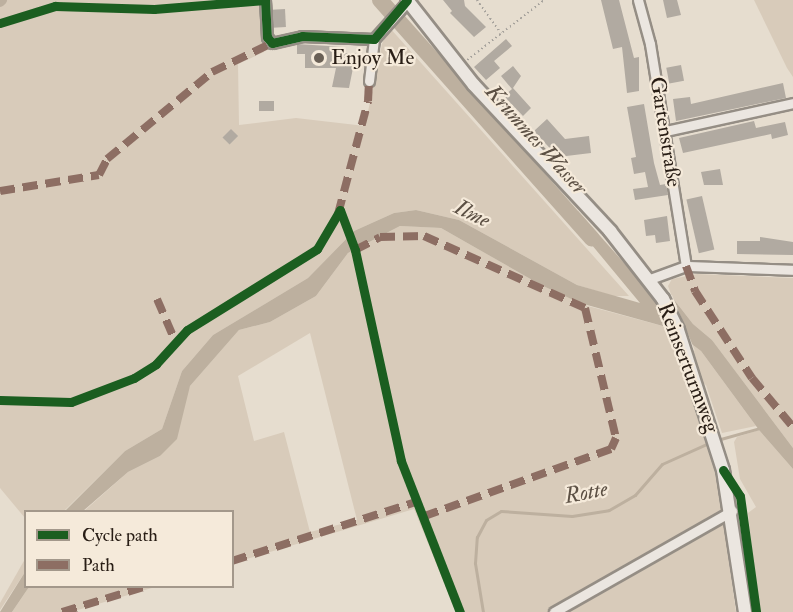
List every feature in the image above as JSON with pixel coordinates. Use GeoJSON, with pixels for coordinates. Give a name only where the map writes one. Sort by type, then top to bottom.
{"type":"FeatureCollection","features":[{"type":"Feature","properties":{"kind":"main road","name":"Reinserturmweg"},"geometry":{"type":"LineString","coordinates":[[404,4],[650,279],[663,299],[695,381],[718,450],[732,512],[745,612]]}},
{"type":"Feature","properties":{"kind":"street"},"geometry":{"type":"LineString","coordinates":[[265,0],[267,37],[272,43],[302,36],[374,39]]}},
{"type":"Feature","properties":{"kind":"street","name":"Gartenstraße"},"geometry":{"type":"LineString","coordinates":[[638,0],[666,131],[686,266]]}},
{"type":"Feature","properties":{"kind":"street"},"geometry":{"type":"LineString","coordinates":[[369,81],[374,39],[383,25],[404,4]]}},
{"type":"Feature","properties":{"kind":"street"},"geometry":{"type":"LineString","coordinates":[[666,131],[793,103]]}},
{"type":"Feature","properties":{"kind":"street"},"geometry":{"type":"LineString","coordinates":[[650,279],[686,266],[793,270]]}},
{"type":"Feature","properties":{"kind":"street"},"geometry":{"type":"LineString","coordinates":[[554,612],[732,512]]}},
{"type":"Feature","properties":{"kind":"path"},"geometry":{"type":"LineString","coordinates":[[477,0],[501,33]]}},
{"type":"Feature","properties":{"kind":"path"},"geometry":{"type":"LineString","coordinates":[[459,66],[544,0]]}},
{"type":"Feature","properties":{"kind":"shaded area"},"geometry":{"type":"Polygon","coordinates":[[[0,0],[262,0],[264,52],[238,64],[239,125],[296,118],[365,126],[382,44],[389,27],[629,296],[613,296],[577,285],[459,220],[416,210],[394,213],[354,231],[308,278],[213,335],[182,371],[162,429],[125,451],[65,510],[24,510],[24,517],[0,488],[0,0]]]}},
{"type":"Feature","properties":{"kind":"shaded area"},"geometry":{"type":"Polygon","coordinates":[[[754,0],[793,0],[793,77],[787,68],[754,0]]]}},
{"type":"Feature","properties":{"kind":"shaded area"},"geometry":{"type":"Polygon","coordinates":[[[416,210],[459,220],[577,285],[640,303],[577,227],[578,211],[640,281],[651,291],[672,297],[693,324],[712,340],[793,448],[793,469],[759,430],[701,351],[670,328],[580,303],[541,285],[441,228],[400,226],[348,253],[316,296],[270,322],[239,330],[190,386],[177,439],[160,456],[128,472],[84,510],[66,510],[125,451],[162,429],[182,371],[213,335],[308,278],[354,231],[394,213],[416,210]]]}},
{"type":"Feature","properties":{"kind":"shaded area"},"geometry":{"type":"Polygon","coordinates":[[[400,226],[441,228],[541,285],[588,306],[670,328],[701,351],[756,426],[722,433],[706,385],[687,374],[707,437],[720,496],[736,612],[456,612],[414,509],[234,563],[234,510],[85,510],[128,472],[160,456],[190,386],[239,330],[270,322],[316,296],[348,253],[400,226]],[[310,333],[238,376],[254,441],[284,432],[310,532],[357,520],[310,333]]]}},
{"type":"Feature","properties":{"kind":"shaded area"},"geometry":{"type":"Polygon","coordinates":[[[697,274],[793,278],[793,448],[712,340],[693,324],[672,297],[668,286],[672,279],[697,274]]]}},
{"type":"Feature","properties":{"kind":"shaded area"},"geometry":{"type":"Polygon","coordinates":[[[759,430],[793,469],[793,612],[759,612],[748,513],[756,507],[740,479],[734,442],[737,437],[759,430]]]}},
{"type":"Feature","properties":{"kind":"shaded area"},"geometry":{"type":"Polygon","coordinates":[[[24,561],[24,574],[0,610],[0,603],[24,561]]]}},
{"type":"Feature","properties":{"kind":"shaded area"},"geometry":{"type":"Polygon","coordinates":[[[24,574],[24,588],[28,588],[12,612],[0,612],[24,574]]]}},
{"type":"Feature","properties":{"kind":"shaded area"},"geometry":{"type":"Polygon","coordinates":[[[28,588],[152,588],[71,612],[12,612],[28,588]]]}},
{"type":"Feature","properties":{"kind":"pier"},"geometry":{"type":"Polygon","coordinates":[[[649,288],[672,295],[695,351],[671,333],[649,288]]]}},
{"type":"Feature","properties":{"kind":"building"},"geometry":{"type":"Polygon","coordinates":[[[443,0],[464,0],[465,6],[486,27],[474,37],[450,13],[452,11],[443,0]]]}},
{"type":"Feature","properties":{"kind":"building"},"geometry":{"type":"Polygon","coordinates":[[[601,0],[619,0],[634,58],[639,57],[639,91],[627,93],[622,47],[613,49],[601,0]]]}},
{"type":"Feature","properties":{"kind":"building"},"geometry":{"type":"Polygon","coordinates":[[[663,0],[677,0],[681,15],[667,18],[663,0]]]}},
{"type":"Feature","properties":{"kind":"building"},"geometry":{"type":"Polygon","coordinates":[[[285,9],[286,27],[273,28],[272,10],[285,9]]]}},
{"type":"Feature","properties":{"kind":"building"},"geometry":{"type":"Polygon","coordinates":[[[506,39],[512,46],[494,61],[500,68],[486,80],[474,67],[506,39]]]}},
{"type":"Feature","properties":{"kind":"building"},"geometry":{"type":"Polygon","coordinates":[[[297,44],[344,47],[344,53],[356,53],[349,88],[332,87],[336,68],[305,68],[305,54],[297,54],[297,44]]]}},
{"type":"Feature","properties":{"kind":"building"},"geometry":{"type":"Polygon","coordinates":[[[681,65],[684,81],[669,84],[666,68],[681,65]]]}},
{"type":"Feature","properties":{"kind":"building"},"geometry":{"type":"Polygon","coordinates":[[[513,66],[521,76],[513,88],[531,108],[523,116],[504,96],[512,89],[501,76],[513,66]]]}},
{"type":"Feature","properties":{"kind":"building"},"geometry":{"type":"Polygon","coordinates":[[[783,83],[786,98],[676,121],[673,99],[690,97],[691,104],[783,83]]]}},
{"type":"Feature","properties":{"kind":"building"},"geometry":{"type":"Polygon","coordinates":[[[259,101],[274,101],[274,111],[259,111],[259,101]]]}},
{"type":"Feature","properties":{"kind":"building"},"geometry":{"type":"Polygon","coordinates":[[[644,104],[654,163],[660,185],[666,184],[668,195],[635,200],[633,189],[648,187],[645,172],[634,174],[631,158],[636,157],[627,107],[644,104]]]}},
{"type":"Feature","properties":{"kind":"building"},"geometry":{"type":"Polygon","coordinates":[[[547,119],[565,139],[589,136],[591,153],[558,157],[534,131],[547,119]]]}},
{"type":"Feature","properties":{"kind":"building"},"geometry":{"type":"Polygon","coordinates":[[[754,121],[756,128],[785,122],[788,135],[772,139],[771,134],[683,153],[679,138],[754,121]]]}},
{"type":"Feature","properties":{"kind":"building"},"geometry":{"type":"Polygon","coordinates":[[[231,129],[238,136],[230,145],[223,137],[231,129]]]}},
{"type":"Feature","properties":{"kind":"building"},"geometry":{"type":"Polygon","coordinates":[[[720,169],[723,185],[704,185],[701,172],[720,169]]]}},
{"type":"Feature","properties":{"kind":"building"},"geometry":{"type":"Polygon","coordinates":[[[702,196],[714,250],[699,253],[686,200],[702,196]]]}},
{"type":"Feature","properties":{"kind":"building"},"geometry":{"type":"Polygon","coordinates":[[[667,216],[670,241],[656,243],[655,235],[646,236],[644,220],[667,216]]]}},
{"type":"Feature","properties":{"kind":"building"},"geometry":{"type":"Polygon","coordinates":[[[760,237],[793,242],[793,255],[737,254],[737,241],[760,241],[760,237]]]}},
{"type":"Feature","properties":{"kind":"waterway","name":"Krummes Wasser"},"geometry":{"type":"LineString","coordinates":[[380,0],[592,239]]}},
{"type":"Feature","properties":{"kind":"waterway","name":"Rotte"},"geometry":{"type":"LineString","coordinates":[[717,440],[760,428]]}},
{"type":"Feature","properties":{"kind":"waterway","name":"Rotte"},"geometry":{"type":"LineString","coordinates":[[483,612],[475,563],[477,537],[486,520],[501,511],[572,516],[609,510],[635,495],[662,464],[711,442]]}},
{"type":"Feature","properties":{"kind":"marked path"},"geometry":{"type":"LineString","coordinates":[[0,191],[99,175],[107,159],[212,72],[272,43]]}},
{"type":"Feature","properties":{"kind":"marked path"},"geometry":{"type":"LineString","coordinates":[[338,214],[368,101],[369,81]]}},
{"type":"Feature","properties":{"kind":"marked path"},"geometry":{"type":"LineString","coordinates":[[355,250],[380,237],[424,236],[585,308],[616,438],[611,449],[422,517]]}},
{"type":"Feature","properties":{"kind":"marked path"},"geometry":{"type":"LineString","coordinates":[[686,266],[695,291],[752,378],[793,427]]}},
{"type":"Feature","properties":{"kind":"marked path"},"geometry":{"type":"LineString","coordinates":[[157,299],[176,343]]}},
{"type":"Feature","properties":{"kind":"marked path"},"geometry":{"type":"LineString","coordinates":[[234,560],[416,502]]}},
{"type":"Feature","properties":{"kind":"marked path"},"geometry":{"type":"LineString","coordinates":[[62,612],[140,588]]}},
{"type":"Feature","properties":{"kind":"cycle path"},"geometry":{"type":"LineString","coordinates":[[0,23],[55,6],[154,9],[265,0],[267,37],[272,43],[302,36],[374,39],[407,0]]}},
{"type":"Feature","properties":{"kind":"cycle path"},"geometry":{"type":"LineString","coordinates":[[340,210],[355,250],[401,461],[460,612]]}},
{"type":"Feature","properties":{"kind":"cycle path"},"geometry":{"type":"LineString","coordinates":[[0,400],[71,402],[134,378],[156,364],[187,330],[317,249],[340,210]]}},
{"type":"Feature","properties":{"kind":"cycle path"},"geometry":{"type":"LineString","coordinates":[[723,470],[740,496],[756,612]]}},
{"type":"Feature","properties":{"kind":"place","name":"Enjoy Me"},"geometry":{"type":"Point","coordinates":[319,58]}},
{"type":"Feature","properties":{"kind":"water label","name":"Ilme"},"geometry":{"type":"Point","coordinates":[472,214]}}]}
